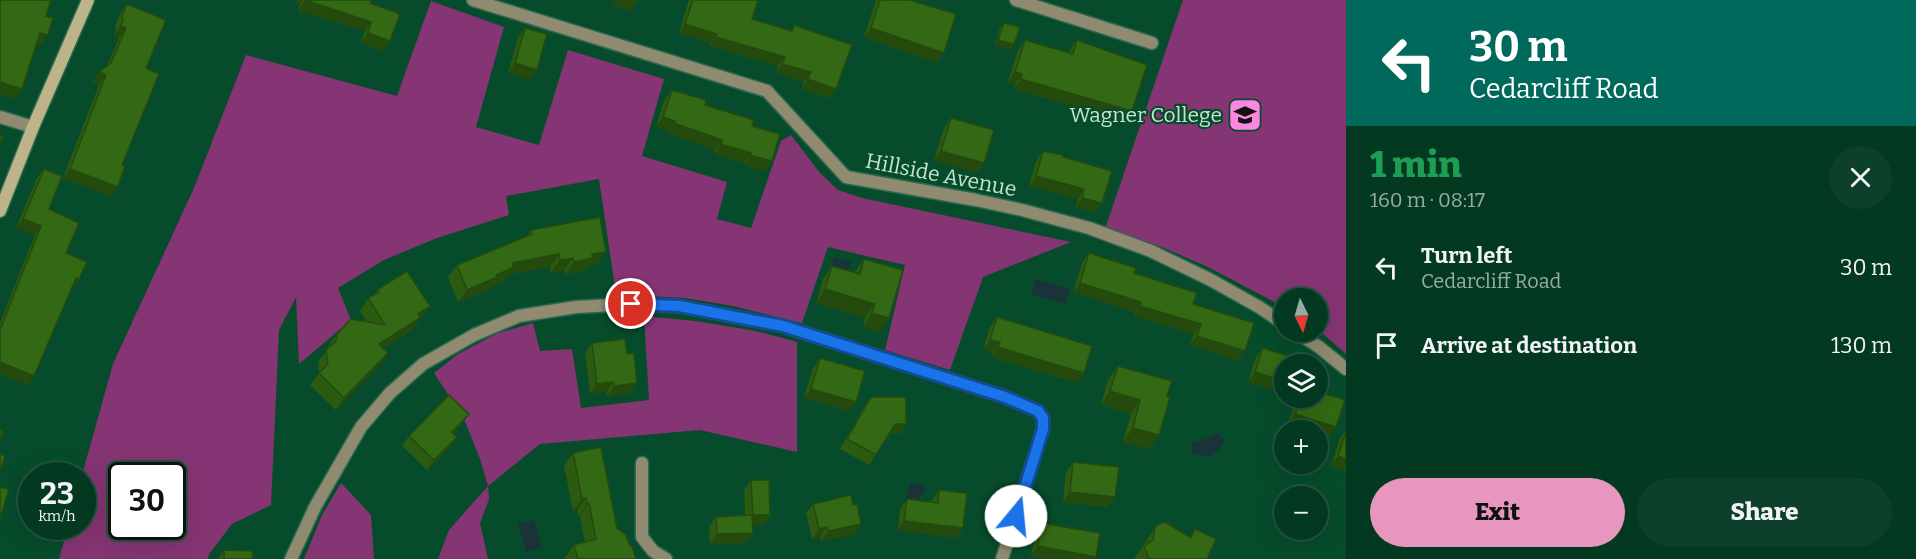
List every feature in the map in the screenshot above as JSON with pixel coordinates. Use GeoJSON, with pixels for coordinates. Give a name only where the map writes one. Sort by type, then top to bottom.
{"type":"FeatureCollection","features":[{"type":"Feature","properties":{"kind":"main road"},"geometry":{"type":"LineString","coordinates":[[0,212],[33,127],[88,0]]}},
{"type":"Feature","properties":{"kind":"street","name":"Hillside Avenue"},"geometry":{"type":"LineString","coordinates":[[473,0],[767,91],[846,177],[976,200],[1089,228],[1151,251],[1209,279],[1274,317]]}},
{"type":"Feature","properties":{"kind":"street"},"geometry":{"type":"LineString","coordinates":[[1016,0],[1152,44]]}},
{"type":"Feature","properties":{"kind":"street"},"geometry":{"type":"LineString","coordinates":[[0,117],[33,127]]}},
{"type":"Feature","properties":{"kind":"street"},"geometry":{"type":"LineString","coordinates":[[291,559],[315,507],[361,427],[390,393],[423,364],[474,335],[519,316],[576,307],[631,304],[679,306],[783,326],[1005,397],[1038,411],[1043,418],[1043,429],[1002,559]]}},
{"type":"Feature","properties":{"kind":"street"},"geometry":{"type":"LineString","coordinates":[[1310,342],[1346,369]]}},
{"type":"Feature","properties":{"kind":"street"},"geometry":{"type":"LineString","coordinates":[[642,463],[642,537],[653,551],[666,559]]}},
{"type":"Feature","properties":{"kind":"shaded area","name":"Wagner College"},"geometry":{"type":"Polygon","coordinates":[[[1183,0],[1346,0],[1346,354],[1328,338],[1328,288],[1274,288],[1274,302],[1208,267],[1162,247],[1105,229],[1183,0]]]}},
{"type":"Feature","properties":{"kind":"shaded area"},"geometry":{"type":"Polygon","coordinates":[[[431,1],[504,27],[476,127],[539,145],[568,50],[664,79],[642,156],[727,182],[717,219],[751,228],[781,141],[791,135],[820,173],[838,190],[862,198],[1071,242],[983,277],[950,370],[885,350],[905,265],[828,247],[802,323],[733,306],[685,298],[616,294],[599,179],[506,196],[509,215],[437,238],[384,260],[338,288],[351,320],[299,364],[296,297],[279,330],[271,505],[232,524],[209,554],[208,559],[59,559],[64,540],[96,540],[96,462],[86,462],[113,364],[194,188],[246,55],[397,96],[431,1]]]}},
{"type":"Feature","properties":{"kind":"shaded area"},"geometry":{"type":"Polygon","coordinates":[[[644,316],[695,321],[756,331],[797,342],[797,452],[700,430],[540,444],[488,486],[464,419],[434,373],[458,354],[498,333],[533,323],[540,351],[572,349],[581,408],[649,400],[644,316]]]}},
{"type":"Feature","properties":{"kind":"shaded area"},"geometry":{"type":"Polygon","coordinates":[[[341,483],[371,515],[374,559],[304,559],[322,515],[341,483]]]}},
{"type":"Feature","properties":{"kind":"shaded area"},"geometry":{"type":"Polygon","coordinates":[[[488,486],[489,499],[480,523],[488,559],[438,559],[449,530],[488,486]]]}},
{"type":"Feature","properties":{"kind":"water"},"geometry":{"type":"Polygon","coordinates":[[[834,257],[851,262],[844,285],[828,280],[834,257]]]}},
{"type":"Feature","properties":{"kind":"water"},"geometry":{"type":"Polygon","coordinates":[[[1036,279],[1070,289],[1065,304],[1031,294],[1036,279]]]}},
{"type":"Feature","properties":{"kind":"water"},"geometry":{"type":"Polygon","coordinates":[[[1220,434],[1224,439],[1217,452],[1209,457],[1193,454],[1190,448],[1193,442],[1220,434]]]}},
{"type":"Feature","properties":{"kind":"water"},"geometry":{"type":"Polygon","coordinates":[[[910,482],[925,488],[923,495],[920,494],[917,509],[904,506],[910,482]]]}},
{"type":"Feature","properties":{"kind":"water"},"geometry":{"type":"Polygon","coordinates":[[[534,520],[542,548],[526,552],[518,524],[534,520]]]}},
{"type":"Feature","properties":{"kind":"building"},"geometry":{"type":"Polygon","coordinates":[[[1,0],[51,0],[46,16],[53,18],[48,35],[40,33],[22,89],[0,82],[1,0]]]}},
{"type":"Feature","properties":{"kind":"building"},"geometry":{"type":"Polygon","coordinates":[[[305,0],[371,0],[370,3],[400,14],[390,41],[368,33],[371,22],[305,0]]]}},
{"type":"Feature","properties":{"kind":"building"},"geometry":{"type":"Polygon","coordinates":[[[693,0],[758,0],[752,19],[792,31],[794,25],[852,45],[836,89],[808,79],[811,72],[782,64],[785,57],[716,37],[717,34],[685,24],[693,0]]]}},
{"type":"Feature","properties":{"kind":"building"},"geometry":{"type":"Polygon","coordinates":[[[880,0],[910,0],[956,14],[944,53],[871,28],[880,0]]]}},
{"type":"Feature","properties":{"kind":"building"},"geometry":{"type":"Polygon","coordinates":[[[127,4],[166,20],[146,68],[159,74],[122,165],[125,166],[118,187],[70,169],[106,75],[99,72],[111,63],[126,28],[121,26],[127,4]]]}},
{"type":"Feature","properties":{"kind":"building"},"geometry":{"type":"Polygon","coordinates":[[[1004,23],[1020,27],[1014,44],[998,40],[1004,23]]]}},
{"type":"Feature","properties":{"kind":"building"},"geometry":{"type":"Polygon","coordinates":[[[525,28],[547,34],[537,70],[515,63],[525,28]]]}},
{"type":"Feature","properties":{"kind":"building"},"geometry":{"type":"Polygon","coordinates":[[[1025,40],[1073,54],[1077,40],[1147,65],[1132,111],[1021,79],[1022,74],[1015,72],[1025,40]]]}},
{"type":"Feature","properties":{"kind":"building"},"geometry":{"type":"Polygon","coordinates":[[[672,90],[706,100],[705,105],[754,120],[752,126],[780,134],[772,161],[721,144],[722,140],[663,117],[672,90]]]}},
{"type":"Feature","properties":{"kind":"building"},"geometry":{"type":"Polygon","coordinates":[[[951,118],[994,130],[984,163],[941,151],[951,118]]]}},
{"type":"Feature","properties":{"kind":"building"},"geometry":{"type":"Polygon","coordinates":[[[1043,151],[1112,171],[1102,203],[1082,198],[1084,189],[1036,176],[1043,151]]]}},
{"type":"Feature","properties":{"kind":"building"},"geometry":{"type":"Polygon","coordinates":[[[44,169],[62,176],[49,209],[79,223],[66,253],[87,262],[79,279],[76,278],[34,376],[0,362],[0,330],[41,226],[23,219],[44,169]]]}},
{"type":"Feature","properties":{"kind":"building"},"geometry":{"type":"Polygon","coordinates":[[[600,217],[606,252],[592,254],[593,258],[574,262],[573,258],[560,260],[559,254],[512,263],[514,267],[467,290],[457,265],[532,234],[531,230],[600,217]]]}},
{"type":"Feature","properties":{"kind":"building"},"geometry":{"type":"Polygon","coordinates":[[[1089,253],[1136,268],[1134,273],[1197,293],[1193,304],[1254,323],[1245,351],[1197,336],[1201,324],[1140,306],[1141,302],[1080,283],[1089,253]]]}},
{"type":"Feature","properties":{"kind":"building"},"geometry":{"type":"Polygon","coordinates":[[[864,259],[903,270],[889,318],[872,313],[875,304],[825,289],[832,266],[860,274],[864,259]]]}},
{"type":"Feature","properties":{"kind":"building"},"geometry":{"type":"Polygon","coordinates":[[[407,271],[430,306],[418,314],[420,318],[379,344],[388,353],[344,398],[319,373],[328,364],[326,350],[336,341],[337,334],[351,319],[385,325],[368,298],[407,271]]]}},
{"type":"Feature","properties":{"kind":"building"},"geometry":{"type":"Polygon","coordinates":[[[997,317],[1092,346],[1084,373],[998,347],[1000,342],[990,340],[997,317]]]}},
{"type":"Feature","properties":{"kind":"building"},"geometry":{"type":"Polygon","coordinates":[[[625,339],[627,354],[634,353],[637,383],[614,386],[613,382],[597,384],[592,343],[625,339]]]}},
{"type":"Feature","properties":{"kind":"building"},"geometry":{"type":"Polygon","coordinates":[[[1263,348],[1282,354],[1274,354],[1274,378],[1255,372],[1263,348]]]}},
{"type":"Feature","properties":{"kind":"building"},"geometry":{"type":"Polygon","coordinates":[[[820,358],[865,371],[856,402],[811,389],[820,358]]]}},
{"type":"Feature","properties":{"kind":"building"},"geometry":{"type":"Polygon","coordinates":[[[1118,366],[1172,381],[1167,396],[1170,397],[1159,435],[1133,428],[1140,400],[1110,391],[1118,366]]]}},
{"type":"Feature","properties":{"kind":"building"},"geometry":{"type":"Polygon","coordinates":[[[449,395],[469,414],[452,432],[457,437],[434,460],[409,436],[449,395]]]}},
{"type":"Feature","properties":{"kind":"building"},"geometry":{"type":"Polygon","coordinates":[[[1328,395],[1345,400],[1336,427],[1328,424],[1328,420],[1314,420],[1295,414],[1297,408],[1328,408],[1328,395]]]}},
{"type":"Feature","properties":{"kind":"building"},"geometry":{"type":"Polygon","coordinates":[[[871,397],[906,397],[906,424],[895,424],[876,455],[847,439],[871,397]]]}},
{"type":"Feature","properties":{"kind":"building"},"geometry":{"type":"Polygon","coordinates":[[[1346,431],[1346,459],[1338,456],[1346,431]]]}},
{"type":"Feature","properties":{"kind":"building"},"geometry":{"type":"Polygon","coordinates":[[[601,447],[617,528],[626,535],[636,559],[578,559],[574,545],[596,539],[589,503],[587,504],[586,498],[582,499],[573,453],[601,447]]]}},
{"type":"Feature","properties":{"kind":"building"},"geometry":{"type":"Polygon","coordinates":[[[0,454],[5,456],[0,472],[0,454]]]}},
{"type":"Feature","properties":{"kind":"building"},"geometry":{"type":"Polygon","coordinates":[[[1073,462],[1119,467],[1115,497],[1070,492],[1073,462]]]}},
{"type":"Feature","properties":{"kind":"building"},"geometry":{"type":"Polygon","coordinates":[[[751,480],[769,480],[770,515],[753,515],[751,480]]]}},
{"type":"Feature","properties":{"kind":"building"},"geometry":{"type":"Polygon","coordinates":[[[0,487],[9,489],[0,519],[0,487]]]}},
{"type":"Feature","properties":{"kind":"building"},"geometry":{"type":"Polygon","coordinates":[[[939,490],[967,493],[963,528],[904,521],[907,499],[938,503],[939,490]]]}},
{"type":"Feature","properties":{"kind":"building"},"geometry":{"type":"Polygon","coordinates":[[[851,495],[853,505],[857,504],[861,524],[828,531],[827,527],[819,529],[813,504],[851,495]]]}},
{"type":"Feature","properties":{"kind":"building"},"geometry":{"type":"Polygon","coordinates":[[[752,515],[753,533],[717,534],[716,517],[752,515]]]}},
{"type":"Feature","properties":{"kind":"building"},"geometry":{"type":"Polygon","coordinates":[[[1165,522],[1191,538],[1195,529],[1216,539],[1207,559],[1149,559],[1144,546],[1153,540],[1157,525],[1165,522]]]}},
{"type":"Feature","properties":{"kind":"building"},"geometry":{"type":"Polygon","coordinates":[[[1041,523],[1100,533],[1096,557],[1038,546],[1041,523]]]}},
{"type":"Feature","properties":{"kind":"building"},"geometry":{"type":"Polygon","coordinates":[[[224,550],[253,551],[252,559],[224,559],[224,550]]]}},
{"type":"Feature","properties":{"kind":"place","name":"Wagner College"},"geometry":{"type":"Point","coordinates":[1245,115]}},
{"type":"Feature","properties":{"kind":"route"},"geometry":{"type":"LineString","coordinates":[[631,304],[679,306],[783,326],[1005,397],[1038,411],[1043,418],[1043,429],[1016,516]]}}]}
